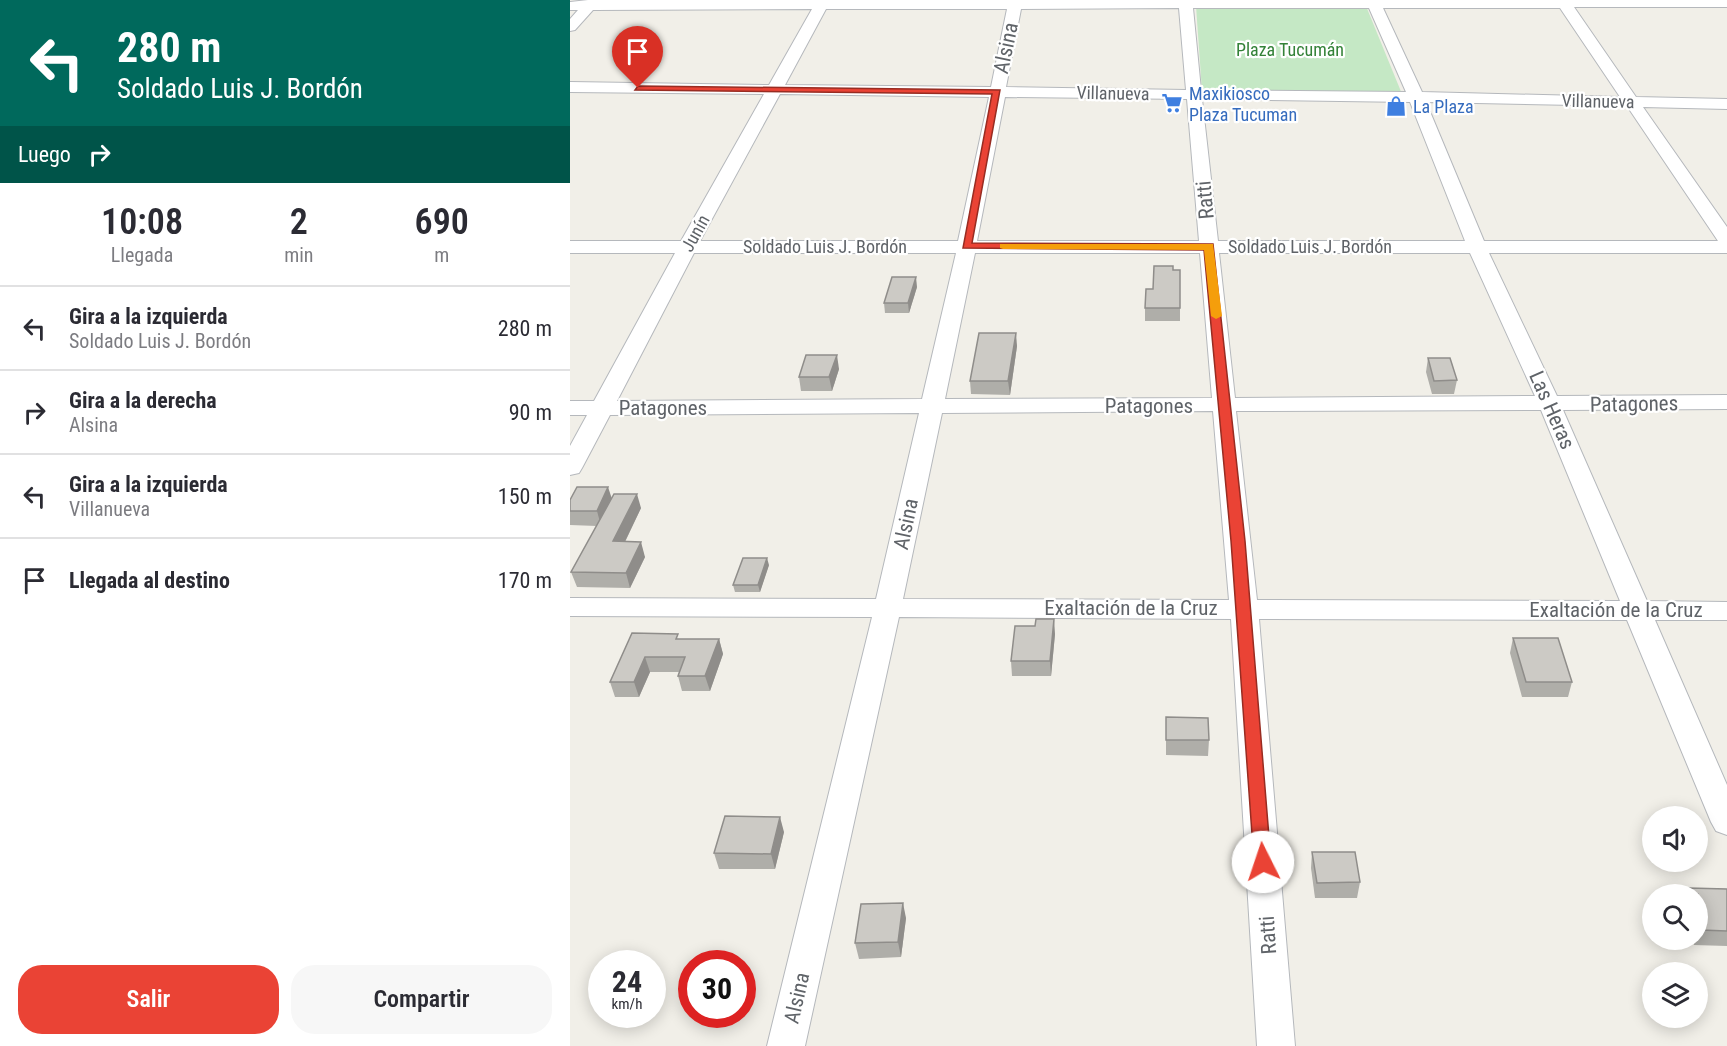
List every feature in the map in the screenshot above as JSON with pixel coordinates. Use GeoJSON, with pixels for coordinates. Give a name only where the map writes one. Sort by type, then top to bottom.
{"type":"FeatureCollection","features":[{"type":"Feature","properties":{"kind":"street"},"geometry":{"type":"LineString","coordinates":[[570,6],[592,3],[823,2],[1727,3]]}},
{"type":"Feature","properties":{"kind":"street","name":"Junín"},"geometry":{"type":"LineString","coordinates":[[570,468],[688,246],[823,2]]}},
{"type":"Feature","properties":{"kind":"street","name":"Alsina"},"geometry":{"type":"LineString","coordinates":[[786,1046],[888,606],[930,406],[967,246],[1016,2]]}},
{"type":"Feature","properties":{"kind":"street","name":"Ratti"},"geometry":{"type":"LineString","coordinates":[[1185,2],[1196,94],[1244,609],[1276,1046]]}},
{"type":"Feature","properties":{"kind":"street","name":"Las Heras"},"geometry":{"type":"LineString","coordinates":[[1373,2],[1416,97],[1477,247],[1550,405],[1727,822]]}},
{"type":"Feature","properties":{"kind":"street"},"geometry":{"type":"LineString","coordinates":[[1563,2],[1727,241]]}},
{"type":"Feature","properties":{"kind":"street"},"geometry":{"type":"LineString","coordinates":[[570,27],[592,3]]}},
{"type":"Feature","properties":{"kind":"street","name":"Villanueva"},"geometry":{"type":"LineString","coordinates":[[570,87],[1416,97],[1727,104]]}},
{"type":"Feature","properties":{"kind":"street","name":"Soldado Luis J. Bordón"},"geometry":{"type":"LineString","coordinates":[[570,247],[1727,247]]}},
{"type":"Feature","properties":{"kind":"street","name":"Patagones"},"geometry":{"type":"LineString","coordinates":[[570,408],[1550,405],[1727,402]]}},
{"type":"Feature","properties":{"kind":"street","name":"Exaltación de la Cruz"},"geometry":{"type":"LineString","coordinates":[[570,607],[888,606],[1727,610]]}},
{"type":"Feature","properties":{"kind":"green space","name":"Plaza Tucumán"},"geometry":{"type":"Polygon","coordinates":[[[1196,6],[1366,6],[1402,94],[1202,91],[1196,6]]]}},
{"type":"Feature","properties":{"kind":"building"},"geometry":{"type":"Polygon","coordinates":[[[1154,266],[1173,266],[1173,270],[1180,270],[1180,308],[1145,308],[1146,289],[1153,289],[1154,266]]]}},
{"type":"Feature","properties":{"kind":"building"},"geometry":{"type":"Polygon","coordinates":[[[892,277],[916,277],[908,303],[884,303],[892,277]]]}},
{"type":"Feature","properties":{"kind":"building"},"geometry":{"type":"Polygon","coordinates":[[[979,333],[1016,333],[1008,381],[970,381],[979,333]]]}},
{"type":"Feature","properties":{"kind":"building"},"geometry":{"type":"Polygon","coordinates":[[[806,355],[837,355],[829,377],[799,377],[806,355]]]}},
{"type":"Feature","properties":{"kind":"building"},"geometry":{"type":"Polygon","coordinates":[[[1428,358],[1450,358],[1457,380],[1434,381],[1428,358]]]}},
{"type":"Feature","properties":{"kind":"building"},"geometry":{"type":"Polygon","coordinates":[[[577,487],[608,487],[597,511],[570,511],[570,500],[577,487]]]}},
{"type":"Feature","properties":{"kind":"building"},"geometry":{"type":"Polygon","coordinates":[[[614,494],[637,494],[613,541],[641,542],[626,573],[571,572],[614,494]]]}},
{"type":"Feature","properties":{"kind":"building"},"geometry":{"type":"Polygon","coordinates":[[[743,558],[767,558],[758,585],[733,585],[743,558]]]}},
{"type":"Feature","properties":{"kind":"building"},"geometry":{"type":"Polygon","coordinates":[[[1036,619],[1054,619],[1050,661],[1011,661],[1015,626],[1035,626],[1036,619]]]}},
{"type":"Feature","properties":{"kind":"building"},"geometry":{"type":"Polygon","coordinates":[[[632,633],[678,634],[676,639],[719,639],[705,676],[678,676],[685,657],[645,657],[634,682],[610,682],[632,633]]]}},
{"type":"Feature","properties":{"kind":"building"},"geometry":{"type":"Polygon","coordinates":[[[1513,638],[1558,638],[1572,682],[1526,682],[1513,638]]]}},
{"type":"Feature","properties":{"kind":"building"},"geometry":{"type":"Polygon","coordinates":[[[1166,717],[1208,718],[1209,740],[1166,740],[1166,717]]]}},
{"type":"Feature","properties":{"kind":"building"},"geometry":{"type":"Polygon","coordinates":[[[725,816],[780,817],[771,854],[714,853],[725,816]]]}},
{"type":"Feature","properties":{"kind":"building"},"geometry":{"type":"Polygon","coordinates":[[[1312,852],[1355,852],[1360,882],[1317,883],[1312,852]]]}},
{"type":"Feature","properties":{"kind":"building"},"geometry":{"type":"Polygon","coordinates":[[[1708,889],[1727,889],[1727,931],[1708,930],[1708,889]]]}},
{"type":"Feature","properties":{"kind":"building"},"geometry":{"type":"Polygon","coordinates":[[[903,903],[898,942],[855,943],[861,904],[903,903]]]}},
{"type":"Feature","properties":{"kind":"slow traffic"},"geometry":{"type":"LineString","coordinates":[[1003,246],[1209,246],[1216,316]]}},
{"type":"Feature","properties":{"kind":"place","name":"Maxikiosco Plaza Tucuman"},"geometry":{"type":"Point","coordinates":[1172,103]}},
{"type":"Feature","properties":{"kind":"place","name":"La Plaza"},"geometry":{"type":"Point","coordinates":[1396,106]}},
{"type":"Feature","properties":{"kind":"route"},"geometry":{"type":"LineString","coordinates":[[638,88],[997,92],[967,246],[1209,246],[1244,609],[1263,862]]}}]}
